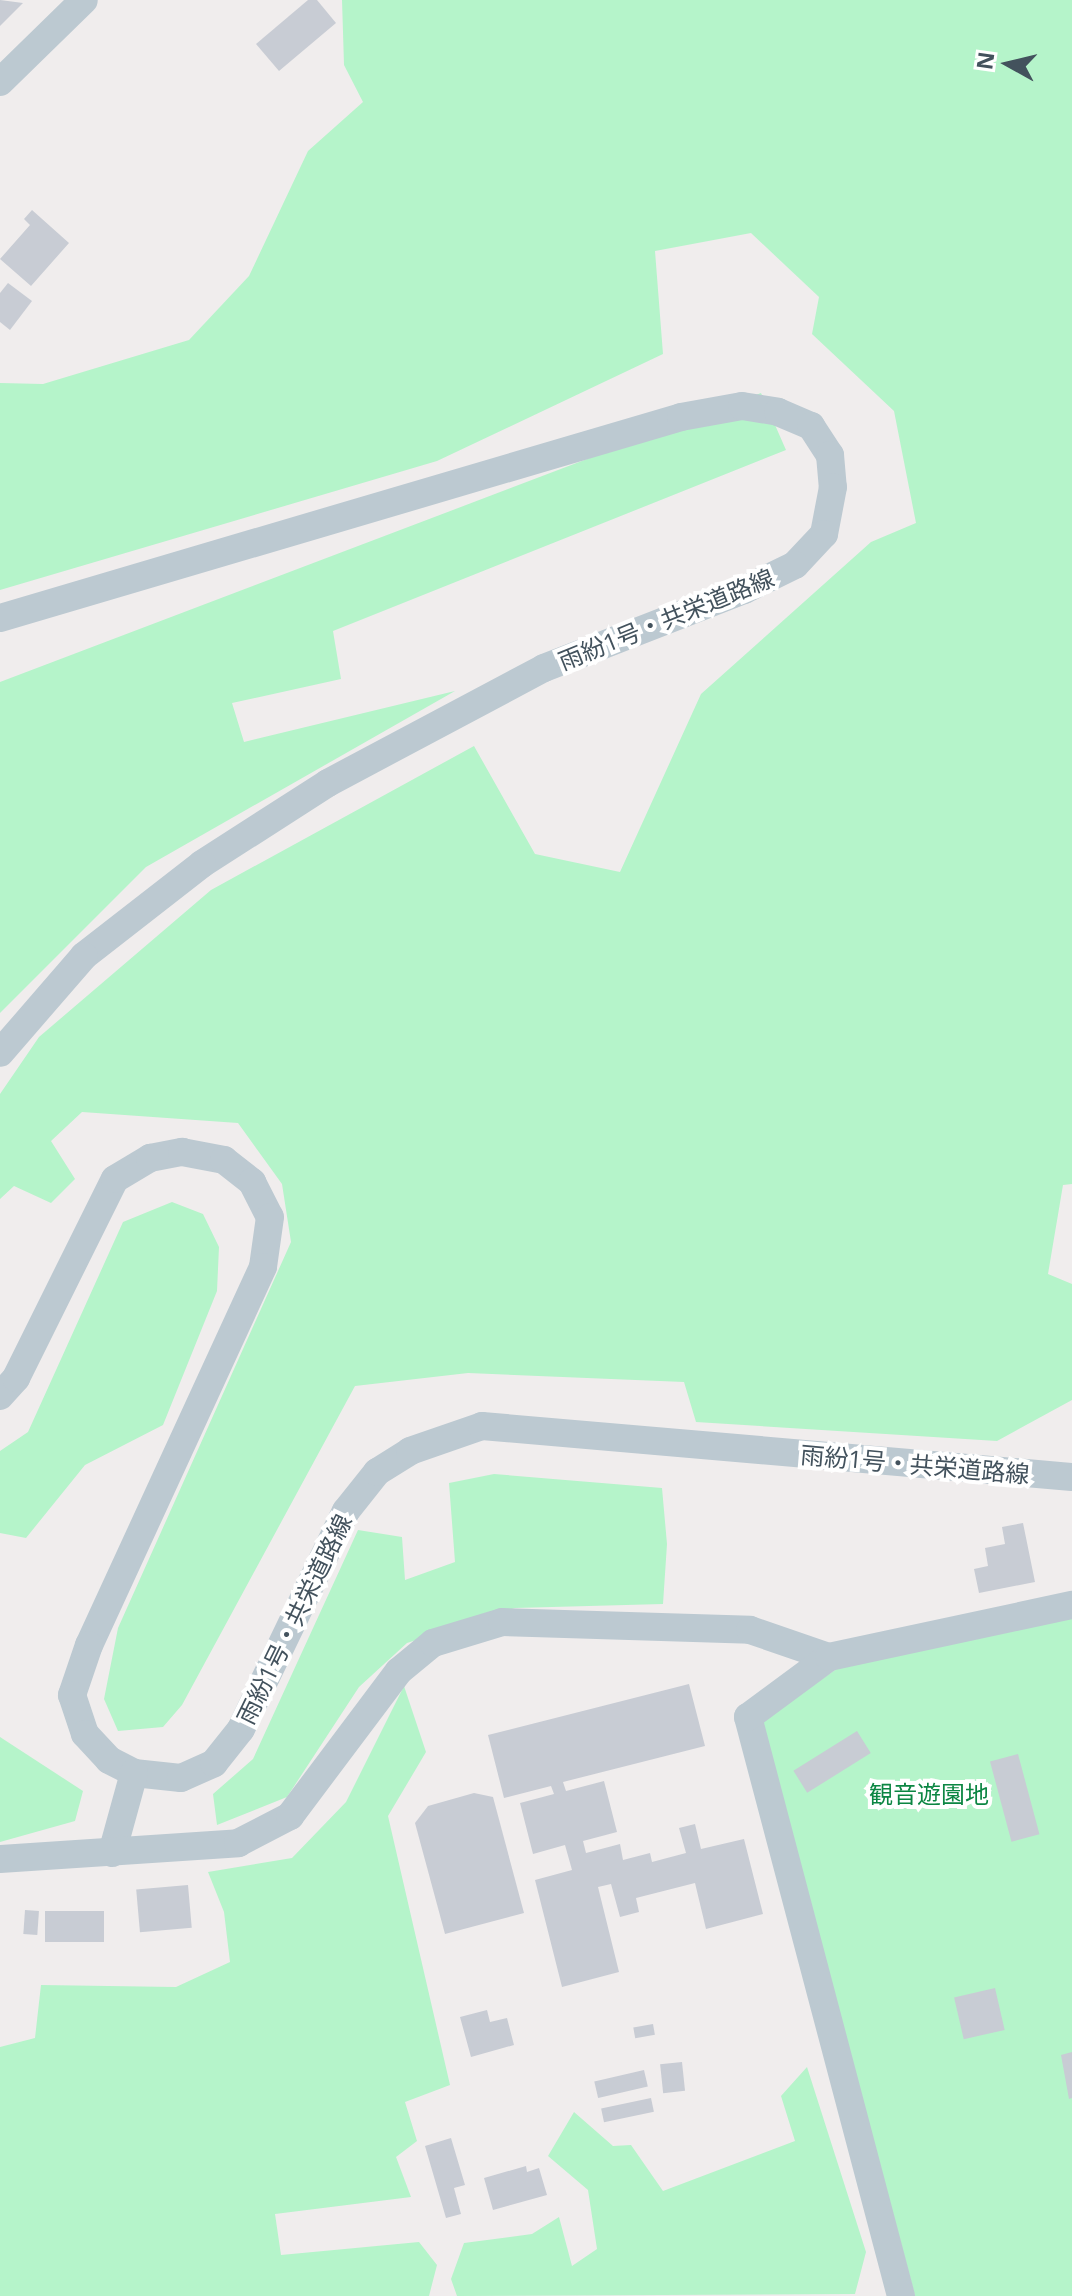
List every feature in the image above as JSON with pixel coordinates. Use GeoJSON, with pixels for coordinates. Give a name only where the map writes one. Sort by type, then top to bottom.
{"type":"FeatureCollection","features":[{"type":"Feature","properties":{"kind":"street"},"geometry":{"type":"LineString","coordinates":[[0,82],[84,0]]}},
{"type":"Feature","properties":{"kind":"street","name":"雨紛1号・共栄道路線"},"geometry":{"type":"LineString","coordinates":[[0,618],[696,414],[742,406],[778,412],[811,426],[830,455],[833,487],[824,534],[795,565],[544,668],[328,783],[202,864],[84,956],[0,1053]]}},
{"type":"Feature","properties":{"kind":"street","name":"雨紛1号・共栄道路線"},"geometry":{"type":"LineString","coordinates":[[0,1396],[16,1378],[115,1179],[150,1158],[182,1152],[224,1160],[252,1182],[270,1217],[263,1267],[89,1645],[72,1695],[85,1734],[109,1760],[134,1773],[181,1778],[214,1763],[241,1729],[346,1511],[377,1472],[410,1451],[482,1426],[1072,1477]]}},
{"type":"Feature","properties":{"kind":"street"},"geometry":{"type":"LineString","coordinates":[[901,2296],[748,1717],[829,1657],[1072,1605]]}},
{"type":"Feature","properties":{"kind":"street"},"geometry":{"type":"LineString","coordinates":[[0,1859],[238,1843],[290,1816],[399,1671],[433,1643],[502,1622],[750,1630],[829,1657]]}},
{"type":"Feature","properties":{"kind":"street"},"geometry":{"type":"LineString","coordinates":[[112,1853],[134,1773]]}},
{"type":"Feature","properties":{"kind":"green space"},"geometry":{"type":"Polygon","coordinates":[[[342,0],[1072,0],[1072,1184],[1063,1185],[1048,1274],[1072,1284],[1072,1400],[997,1441],[696,1422],[684,1382],[468,1373],[355,1386],[182,1705],[163,1727],[118,1731],[104,1699],[118,1628],[291,1242],[282,1184],[238,1123],[82,1112],[51,1141],[75,1179],[51,1203],[14,1186],[0,1199],[0,1094],[39,1037],[211,890],[474,746],[535,854],[620,872],[701,694],[871,542],[916,523],[894,411],[812,334],[819,297],[751,233],[655,251],[663,354],[437,461],[0,590],[0,383],[43,384],[189,340],[249,276],[308,151],[363,102],[344,65],[342,0]]]}},
{"type":"Feature","properties":{"kind":"green space"},"geometry":{"type":"Polygon","coordinates":[[[761,393],[786,450],[333,631],[341,679],[232,703],[244,742],[455,691],[146,867],[0,1013],[0,682],[761,393]]]}},
{"type":"Feature","properties":{"kind":"green space"},"geometry":{"type":"Polygon","coordinates":[[[172,1202],[203,1214],[219,1247],[217,1291],[163,1425],[85,1465],[26,1538],[0,1533],[0,1451],[28,1432],[123,1222],[172,1202]]]}},
{"type":"Feature","properties":{"kind":"green space"},"geometry":{"type":"Polygon","coordinates":[[[494,1474],[662,1488],[667,1544],[663,1604],[515,1608],[407,1643],[359,1687],[287,1797],[217,1825],[213,1794],[253,1759],[358,1530],[402,1537],[405,1580],[455,1562],[449,1483],[494,1474]]]}},
{"type":"Feature","properties":{"kind":"green space","name":"観音遊園地"},"geometry":{"type":"Polygon","coordinates":[[[1072,1617],[1072,2296],[915,2296],[761,1721],[838,1668],[1072,1617]]]}},
{"type":"Feature","properties":{"kind":"green space"},"geometry":{"type":"Polygon","coordinates":[[[404,1686],[426,1752],[388,1816],[450,2085],[405,2102],[417,2141],[396,2157],[411,2197],[275,2214],[281,2255],[419,2242],[437,2265],[429,2296],[0,2296],[0,2047],[35,2038],[41,1985],[176,1987],[230,1962],[224,1912],[208,1872],[292,1858],[346,1802],[404,1686]]]}},
{"type":"Feature","properties":{"kind":"green space"},"geometry":{"type":"Polygon","coordinates":[[[0,1737],[83,1791],[75,1821],[0,1842],[0,1737]]]}},
{"type":"Feature","properties":{"kind":"green space"},"geometry":{"type":"Polygon","coordinates":[[[807,2067],[866,2252],[855,2294],[457,2296],[451,2279],[464,2243],[532,2234],[559,2217],[572,2266],[597,2249],[588,2190],[548,2156],[574,2112],[613,2146],[631,2145],[663,2191],[795,2141],[781,2096],[807,2067]]]}},
{"type":"Feature","properties":{"kind":"building"},"geometry":{"type":"Polygon","coordinates":[[[0,0],[23,3],[0,26],[0,0]]]}},
{"type":"Feature","properties":{"kind":"building"},"geometry":{"type":"Polygon","coordinates":[[[308,0],[317,0],[336,23],[279,71],[256,44],[308,0]]]}},
{"type":"Feature","properties":{"kind":"building"},"geometry":{"type":"Polygon","coordinates":[[[32,210],[69,243],[31,286],[0,259],[30,225],[24,219],[32,210]]]}},
{"type":"Feature","properties":{"kind":"building"},"geometry":{"type":"Polygon","coordinates":[[[8,283],[32,301],[10,330],[0,322],[0,293],[8,283]]]}},
{"type":"Feature","properties":{"kind":"building"},"geometry":{"type":"Polygon","coordinates":[[[1023,1523],[1035,1582],[979,1593],[974,1569],[988,1566],[985,1548],[1005,1544],[1002,1527],[1023,1523]]]}},
{"type":"Feature","properties":{"kind":"building"},"geometry":{"type":"Polygon","coordinates":[[[689,1684],[705,1746],[563,1782],[566,1791],[604,1781],[617,1832],[583,1841],[586,1853],[620,1844],[623,1860],[650,1853],[652,1862],[686,1853],[679,1828],[695,1824],[701,1849],[744,1839],[763,1914],[706,1929],[695,1883],[636,1898],[639,1912],[620,1917],[611,1884],[598,1887],[619,1972],[562,1987],[535,1880],[572,1870],[565,1845],[533,1854],[520,1803],[554,1794],[551,1786],[504,1798],[488,1735],[689,1684]]]}},
{"type":"Feature","properties":{"kind":"building"},"geometry":{"type":"Polygon","coordinates":[[[857,1731],[871,1753],[807,1793],[793,1771],[857,1731]]]}},
{"type":"Feature","properties":{"kind":"building"},"geometry":{"type":"Polygon","coordinates":[[[1018,1754],[1039,1834],[1011,1842],[990,1762],[1018,1754]]]}},
{"type":"Feature","properties":{"kind":"building"},"geometry":{"type":"Polygon","coordinates":[[[474,1793],[493,1797],[524,1913],[445,1934],[415,1823],[428,1806],[474,1793]]]}},
{"type":"Feature","properties":{"kind":"building"},"geometry":{"type":"Polygon","coordinates":[[[188,1885],[192,1928],[140,1932],[136,1890],[188,1885]]]}},
{"type":"Feature","properties":{"kind":"building"},"geometry":{"type":"Polygon","coordinates":[[[25,1910],[39,1911],[37,1935],[23,1934],[25,1910]]]}},
{"type":"Feature","properties":{"kind":"building"},"geometry":{"type":"Polygon","coordinates":[[[45,1911],[104,1911],[104,1942],[45,1942],[45,1911]]]}},
{"type":"Feature","properties":{"kind":"building"},"geometry":{"type":"Polygon","coordinates":[[[995,1988],[1005,2030],[964,2039],[954,1997],[995,1988]]]}},
{"type":"Feature","properties":{"kind":"building"},"geometry":{"type":"Polygon","coordinates":[[[487,2010],[490,2022],[507,2018],[514,2045],[471,2057],[460,2017],[487,2010]]]}},
{"type":"Feature","properties":{"kind":"building"},"geometry":{"type":"Polygon","coordinates":[[[653,2024],[655,2035],[635,2038],[633,2027],[653,2024]]]}},
{"type":"Feature","properties":{"kind":"building"},"geometry":{"type":"Polygon","coordinates":[[[1072,2052],[1072,2098],[1069,2099],[1061,2055],[1072,2052]]]}},
{"type":"Feature","properties":{"kind":"building"},"geometry":{"type":"Polygon","coordinates":[[[682,2062],[685,2091],[663,2093],[660,2064],[682,2062]]]}},
{"type":"Feature","properties":{"kind":"building"},"geometry":{"type":"Polygon","coordinates":[[[644,2070],[648,2087],[598,2098],[594,2081],[644,2070]]]}},
{"type":"Feature","properties":{"kind":"building"},"geometry":{"type":"Polygon","coordinates":[[[651,2098],[654,2112],[604,2122],[601,2109],[651,2098]]]}},
{"type":"Feature","properties":{"kind":"building"},"geometry":{"type":"Polygon","coordinates":[[[451,2138],[465,2185],[454,2188],[461,2214],[446,2218],[425,2146],[451,2138]]]}},
{"type":"Feature","properties":{"kind":"building"},"geometry":{"type":"Polygon","coordinates":[[[526,2166],[527,2172],[539,2168],[547,2195],[493,2210],[484,2178],[526,2166]]]}}]}
